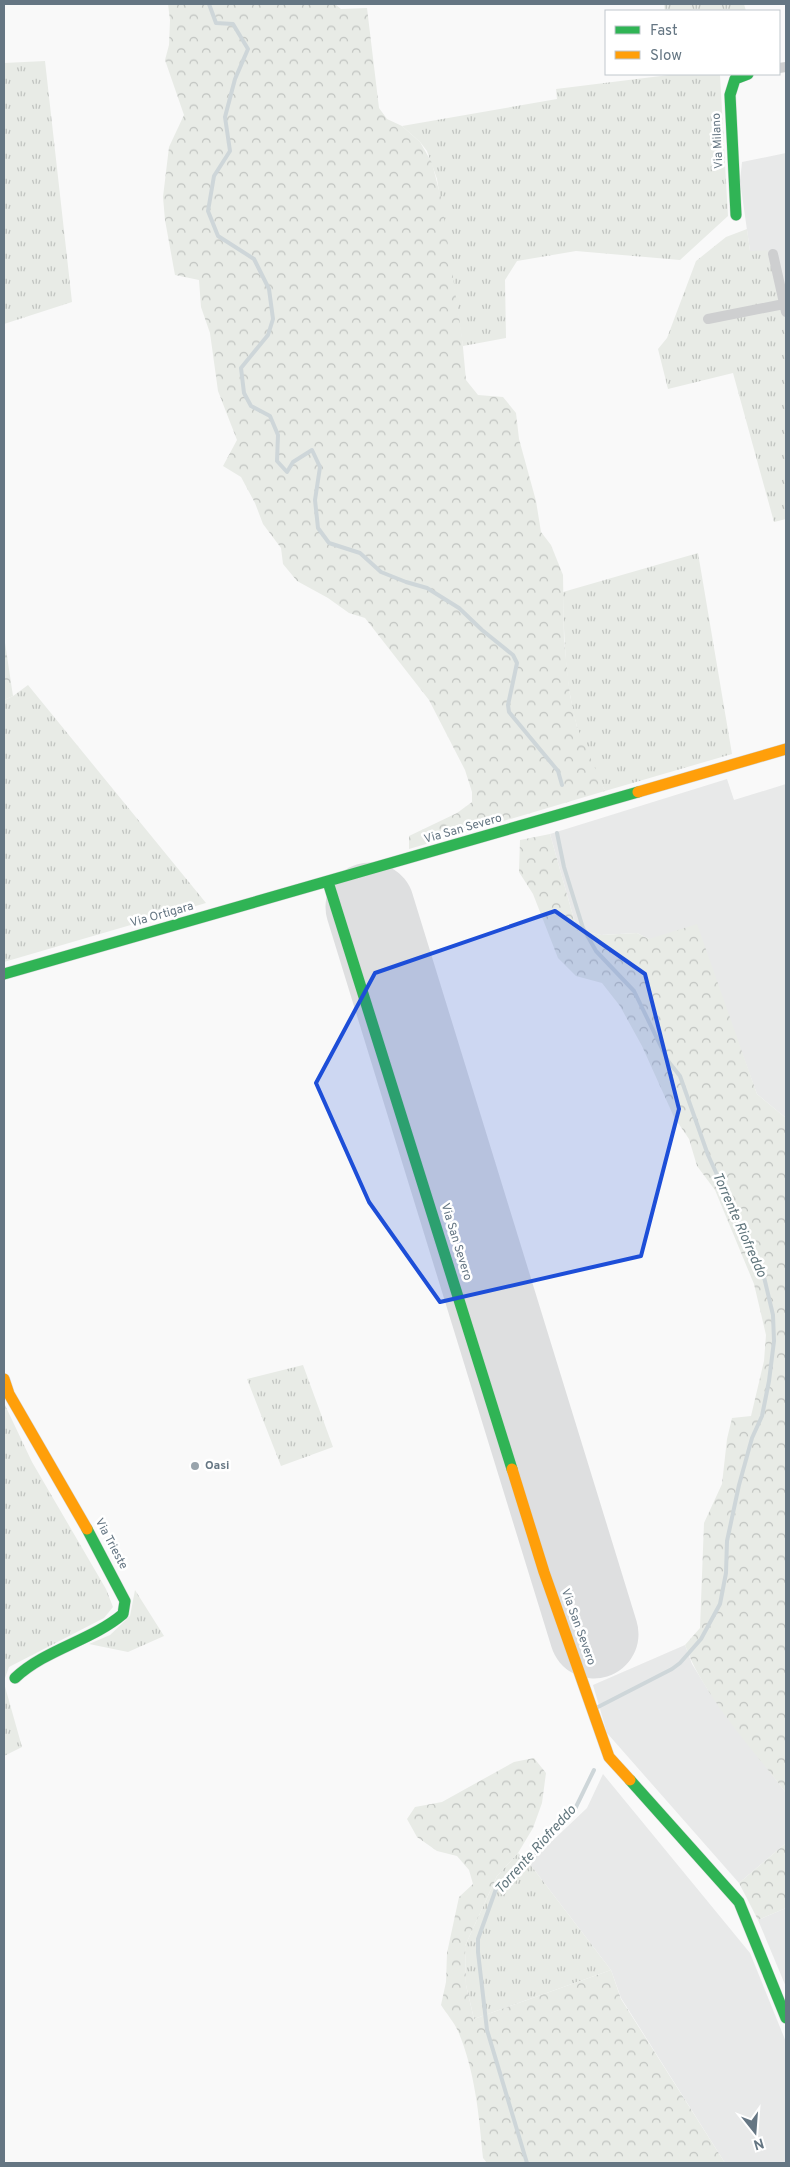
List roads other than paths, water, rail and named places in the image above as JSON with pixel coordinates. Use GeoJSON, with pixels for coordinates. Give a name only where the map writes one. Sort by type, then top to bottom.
{"type":"FeatureCollection","features":[{"type":"Feature","properties":{"kind":"street","name":"Via Milano"},"geometry":{"type":"LineString","coordinates":[[736,216],[730,95],[736,79],[746,75]]}},
{"type":"Feature","properties":{"kind":"street"},"geometry":{"type":"LineString","coordinates":[[708,319],[785,308],[773,254]]}},
{"type":"Feature","properties":{"kind":"street","name":"Via San Severo"},"geometry":{"type":"LineString","coordinates":[[786,749],[328,882],[544,1572],[610,1757],[739,1902],[786,2018]]}},
{"type":"Feature","properties":{"kind":"street","name":"Via Ortigara"},"geometry":{"type":"LineString","coordinates":[[4,974],[328,882]]}},
{"type":"Feature","properties":{"kind":"street","name":"Via Trieste"},"geometry":{"type":"LineString","coordinates":[[4,1379],[10,1394],[74,1502],[124,1601],[123,1614],[110,1625],[29,1666],[15,1678]]}},
{"type":"Feature","properties":{"kind":"waterway","name":"Torrente Riofreddo"},"geometry":{"type":"LineString","coordinates":[[209,4],[216,23],[233,24],[248,49],[235,79],[225,117],[230,151],[214,176],[208,211],[218,236],[254,259],[269,289],[273,319],[268,335],[241,368],[244,393],[251,406],[270,416],[278,435],[277,461],[287,472],[293,462],[312,450],[320,467],[315,500],[318,528],[329,543],[360,553],[381,572],[427,588],[459,608],[513,655],[517,663],[508,705],[509,712],[558,771],[562,785]]}},
{"type":"Feature","properties":{"kind":"waterway","name":"Torrente Riofreddo"},"geometry":{"type":"LineString","coordinates":[[557,833],[564,867],[583,928],[596,951],[634,991],[668,1061],[680,1076],[708,1155],[764,1277],[773,1315],[774,1341],[769,1381],[762,1416],[752,1438],[739,1485],[727,1541],[726,1573],[720,1604],[701,1639],[680,1663],[672,1669],[598,1707]]}},
{"type":"Feature","properties":{"kind":"waterway","name":"Torrente Riofreddo"},"geometry":{"type":"LineString","coordinates":[[527,2163],[487,2030],[478,1939],[496,1889],[520,1870],[550,1835],[574,1811],[594,1770]]}},
{"type":"Feature","properties":{"kind":"place","name":"Oasi"},"geometry":{"type":"Point","coordinates":[195,1466]}}]}
